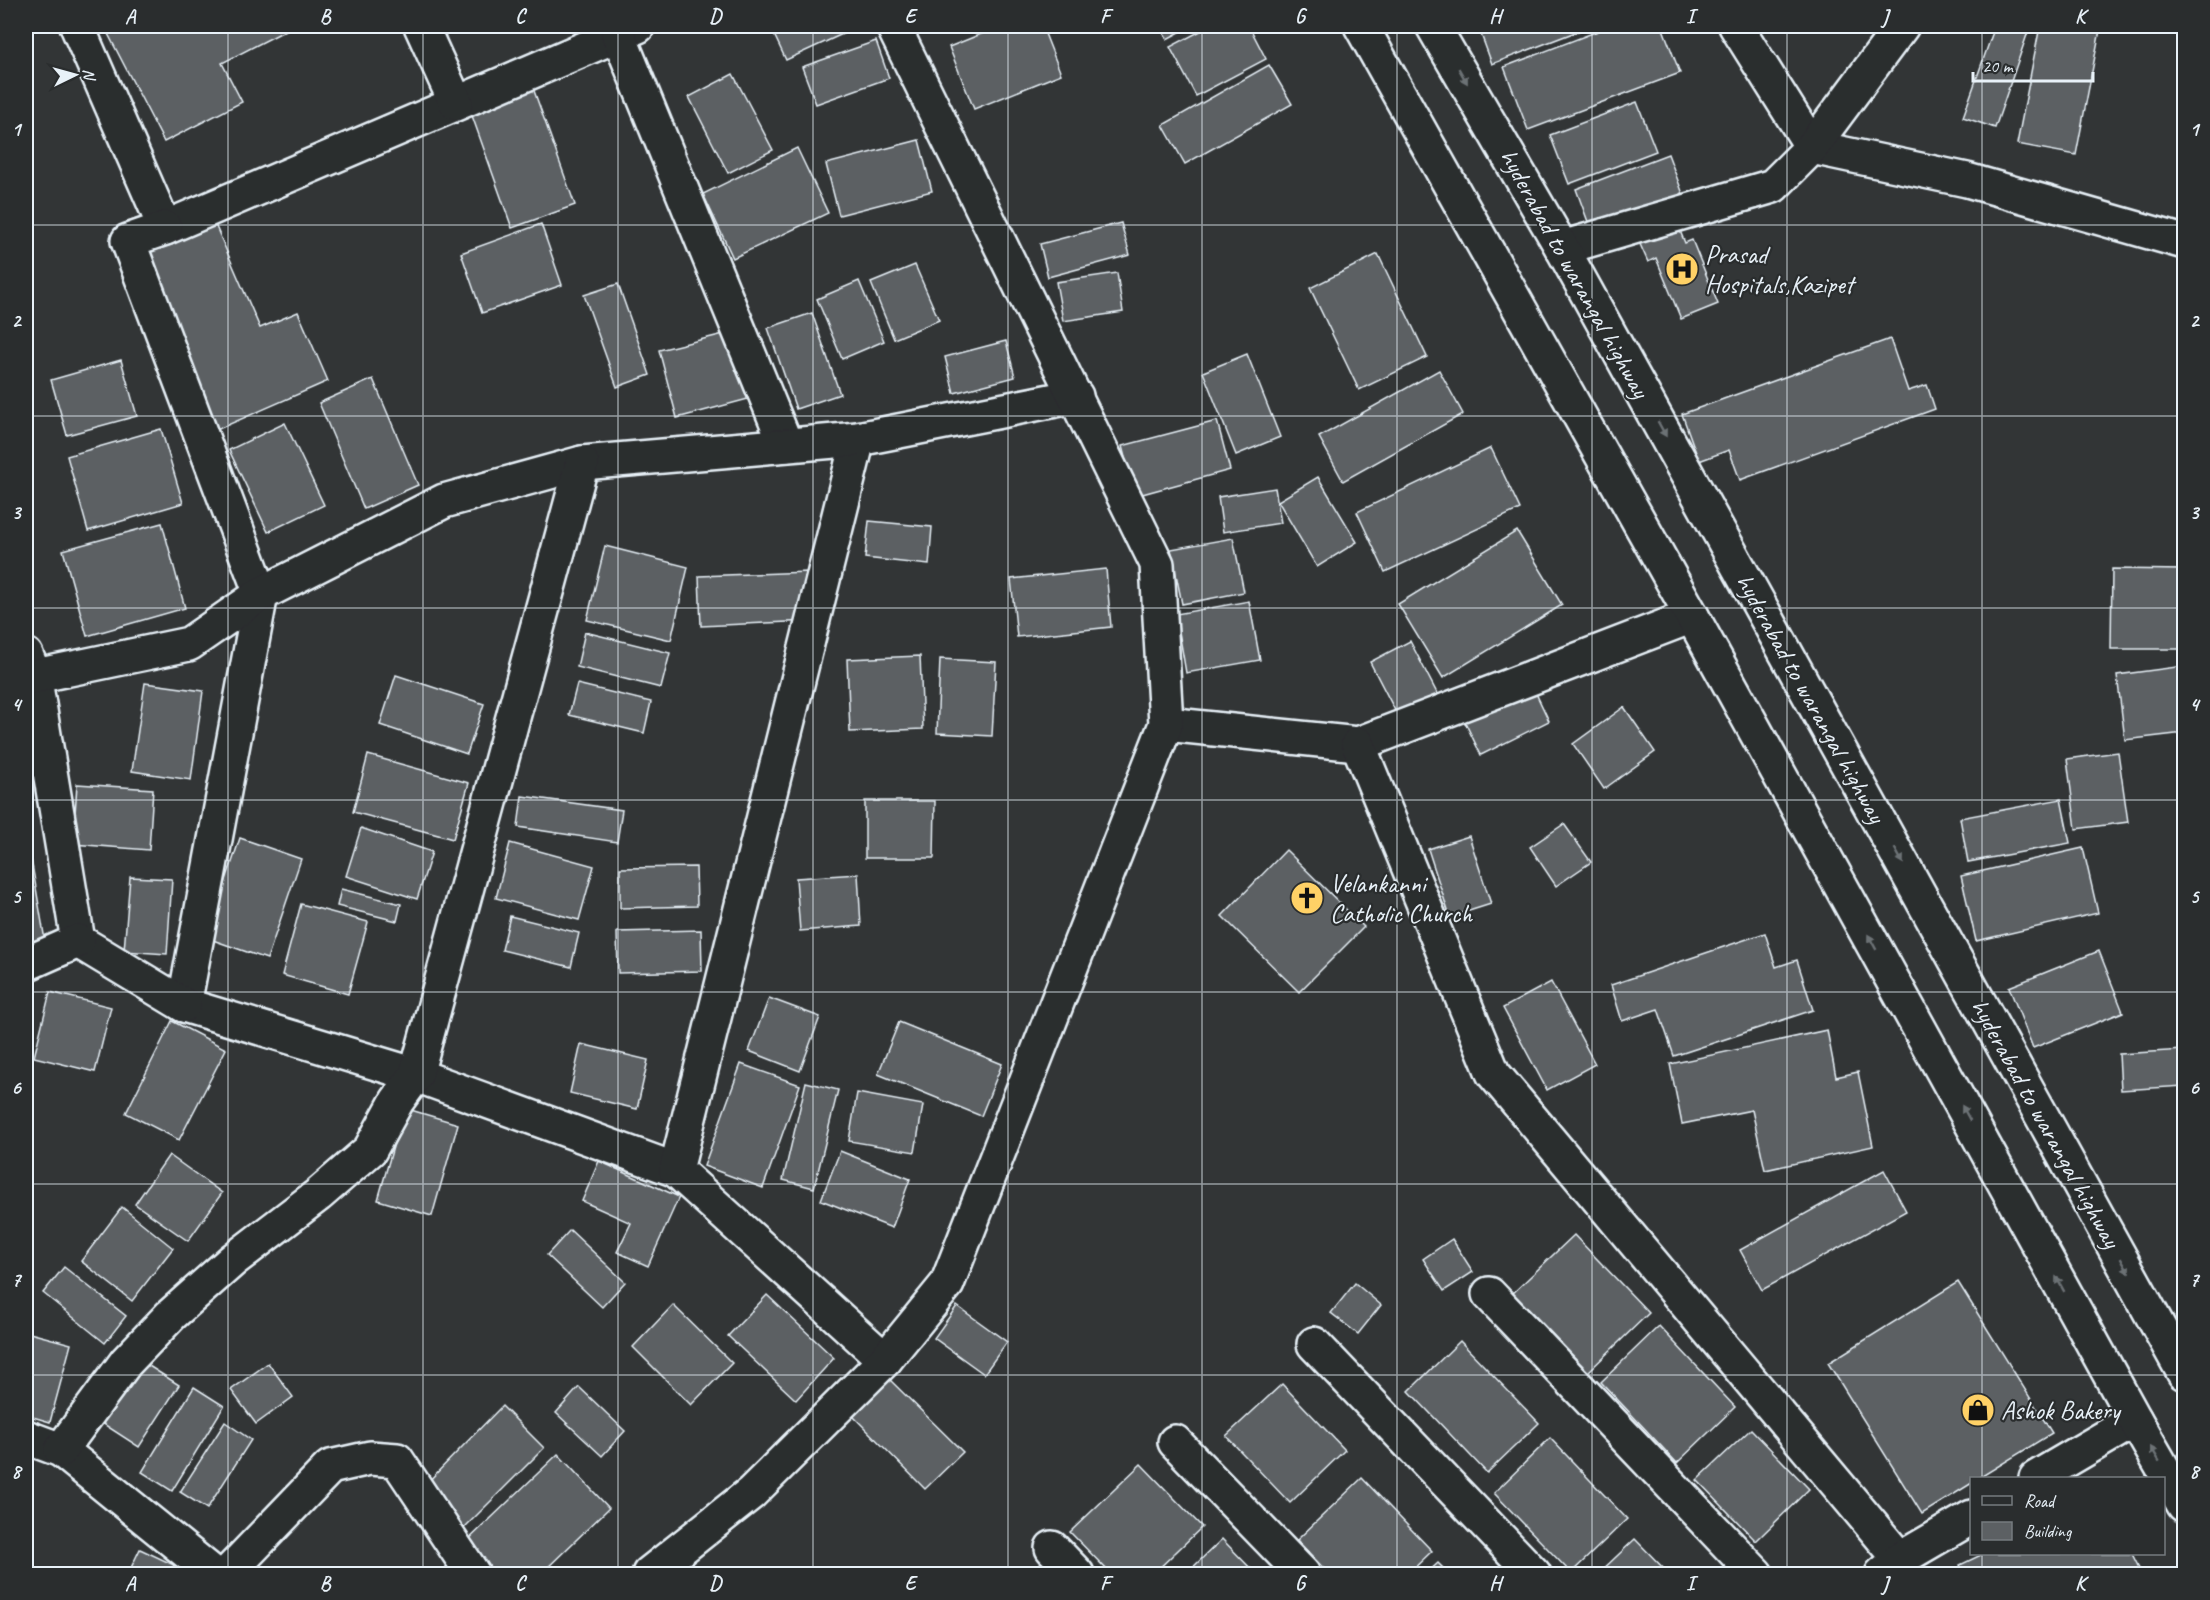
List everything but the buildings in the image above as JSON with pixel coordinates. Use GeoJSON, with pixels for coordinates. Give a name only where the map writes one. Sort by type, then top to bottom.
{"type":"FeatureCollection","features":[{"type":"Feature","properties":{"kind":"street"},"geometry":{"type":"LineString","coordinates":[[77,26],[165,228]]}},
{"type":"Feature","properties":{"kind":"street"},"geometry":{"type":"LineString","coordinates":[[422,26],[456,103]]}},
{"type":"Feature","properties":{"kind":"street"},"geometry":{"type":"LineString","coordinates":[[649,1575],[751,1493],[885,1360],[947,1284],[1166,724],[1157,564],[893,26]]}},
{"type":"Feature","properties":{"kind":"street"},"geometry":{"type":"LineString","coordinates":[[1361,26],[1692,616],[2184,1505]]}},
{"type":"Feature","properties":{"kind":"street","name":"hyderabad to warangal highway"},"geometry":{"type":"LineString","coordinates":[[1433,26],[1562,248],[2184,1372]]}},
{"type":"Feature","properties":{"kind":"street"},"geometry":{"type":"LineString","coordinates":[[1736,26],[1812,147],[1967,180],[2184,242]]}},
{"type":"Feature","properties":{"kind":"street"},"geometry":{"type":"LineString","coordinates":[[1562,248],[1773,186],[1812,147],[1902,26]]}},
{"type":"Feature","properties":{"kind":"street"},"geometry":{"type":"LineString","coordinates":[[184,1005],[261,594],[128,241],[165,228],[628,30],[786,446]]}},
{"type":"Feature","properties":{"kind":"street"},"geometry":{"type":"LineString","coordinates":[[885,1360],[675,1170],[416,1075],[184,1005],[78,941],[28,669],[189,644],[261,594],[444,501],[582,463],[858,439],[1076,396]]}},
{"type":"Feature","properties":{"kind":"street"},"geometry":{"type":"LineString","coordinates":[[675,1170],[858,439]]}},
{"type":"Feature","properties":{"kind":"street"},"geometry":{"type":"LineString","coordinates":[[61,1450],[126,1362],[171,1315],[233,1260],[318,1195],[370,1150],[397,1101],[416,1075],[582,463]]}},
{"type":"Feature","properties":{"kind":"street"},"geometry":{"type":"LineString","coordinates":[[1166,724],[1358,744],[1692,616]]}},
{"type":"Feature","properties":{"kind":"street"},"geometry":{"type":"LineString","coordinates":[[1358,744],[1493,1073],[1891,1567],[1970,1518]]}},
{"type":"Feature","properties":{"kind":"street"},"geometry":{"type":"LineString","coordinates":[[26,964],[78,941]]}},
{"type":"Feature","properties":{"kind":"street"},"geometry":{"type":"LineString","coordinates":[[1489,1294],[1756,1575]]}},
{"type":"Feature","properties":{"kind":"street"},"geometry":{"type":"LineString","coordinates":[[1314,1344],[1534,1575]]}},
{"type":"Feature","properties":{"kind":"street"},"geometry":{"type":"LineString","coordinates":[[2040,1477],[2135,1420]]}},
{"type":"Feature","properties":{"kind":"street"},"geometry":{"type":"LineString","coordinates":[[26,1437],[61,1450],[214,1575]]}},
{"type":"Feature","properties":{"kind":"street"},"geometry":{"type":"LineString","coordinates":[[1175,1442],[1303,1575]]}},
{"type":"Feature","properties":{"kind":"street"},"geometry":{"type":"LineString","coordinates":[[227,1575],[330,1467],[370,1458],[397,1460],[473,1575]]}},
{"type":"Feature","properties":{"kind":"street"},"geometry":{"type":"LineString","coordinates":[[1052,1548],[1077,1575]]}},
{"type":"Feature","properties":{"kind":"place","name":"Prasad Hospitals,Kazipet"},"geometry":{"type":"Point","coordinates":[1682,269]}},
{"type":"Feature","properties":{"kind":"place","name":"Velankanni Catholic Church"},"geometry":{"type":"Point","coordinates":[1307,898]}},
{"type":"Feature","properties":{"kind":"place","name":"Ashok Bakery"},"geometry":{"type":"Point","coordinates":[1978,1410]}}]}
